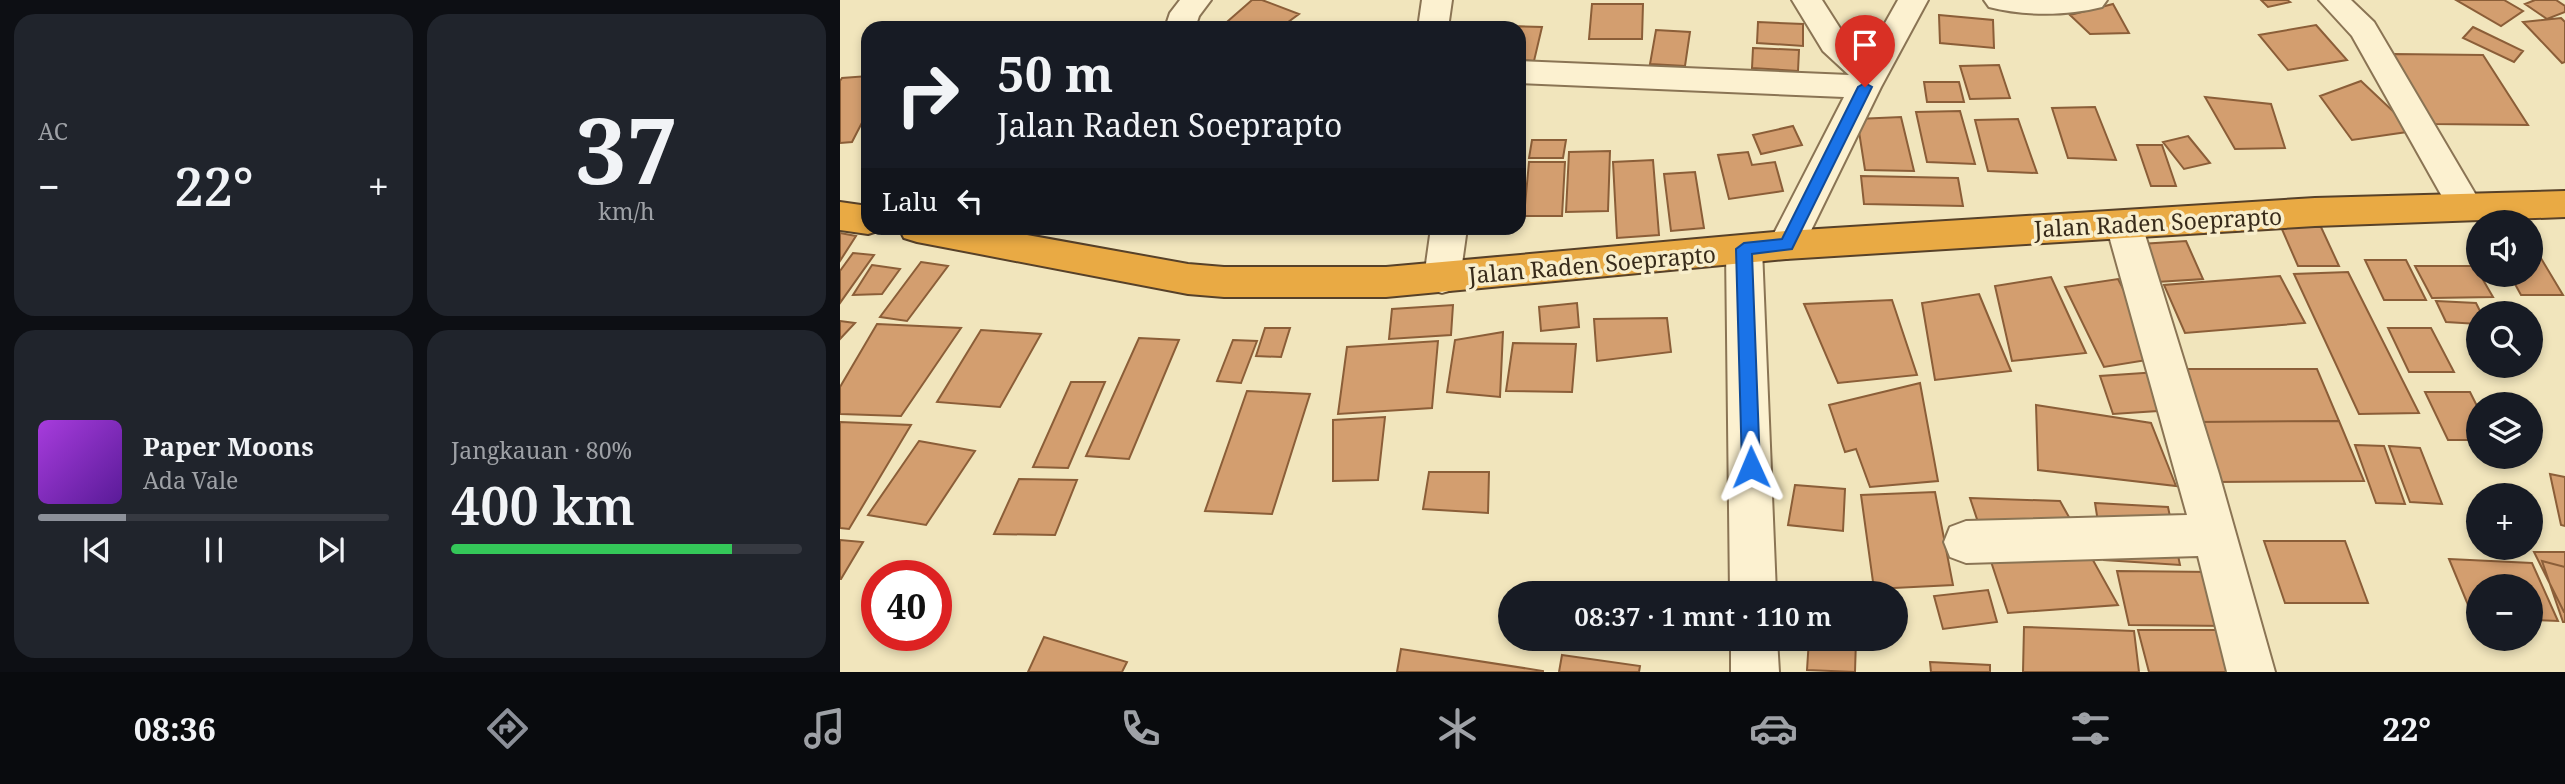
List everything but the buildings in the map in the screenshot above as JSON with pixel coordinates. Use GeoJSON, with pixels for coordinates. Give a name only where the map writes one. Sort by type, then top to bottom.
{"type":"FeatureCollection","features":[{"type":"Feature","properties":{"kind":"highway","name":"Jalan Raden Soeprapto"},"geometry":{"type":"LineString","coordinates":[[954,235],[1113,265],[1224,282],[1386,282],[1786,244],[2315,212],[2565,204]]}},
{"type":"Feature","properties":{"kind":"highway"},"geometry":{"type":"LineString","coordinates":[[840,216],[861,219]]}},
{"type":"Feature","properties":{"kind":"street"},"geometry":{"type":"LineString","coordinates":[[1182,21],[1185,13],[1196,0]]}},
{"type":"Feature","properties":{"kind":"street"},"geometry":{"type":"LineString","coordinates":[[1434,21],[1437,0]]}},
{"type":"Feature","properties":{"kind":"street"},"geometry":{"type":"LineString","coordinates":[[1807,0],[1831,43],[1869,81]]}},
{"type":"Feature","properties":{"kind":"street"},"geometry":{"type":"LineString","coordinates":[[1786,244],[1913,0]]}},
{"type":"Feature","properties":{"kind":"street"},"geometry":{"type":"LineString","coordinates":[[1999,0],[2039,4],[2092,0]]}},
{"type":"Feature","properties":{"kind":"street"},"geometry":{"type":"LineString","coordinates":[[2334,0],[2362,29],[2379,55],[2465,207]]}},
{"type":"Feature","properties":{"kind":"street"},"geometry":{"type":"LineString","coordinates":[[1526,72],[1869,81]]}},
{"type":"Feature","properties":{"kind":"street"},"geometry":{"type":"LineString","coordinates":[[2124,225],[2251,672]]}},
{"type":"Feature","properties":{"kind":"street"},"geometry":{"type":"LineString","coordinates":[[1442,278],[1448,235]]}},
{"type":"Feature","properties":{"kind":"street"},"geometry":{"type":"LineString","coordinates":[[1744,249],[1753,581]]}},
{"type":"Feature","properties":{"kind":"street"},"geometry":{"type":"LineString","coordinates":[[1966,542],[2214,535]]}},
{"type":"Feature","properties":{"kind":"street"},"geometry":{"type":"LineString","coordinates":[[1754,651],[1755,672]]}},
{"type":"Feature","properties":{"kind":"route"},"geometry":{"type":"LineString","coordinates":[[1751,467],[1744,249],[1786,244],[1865,87]]}}]}
